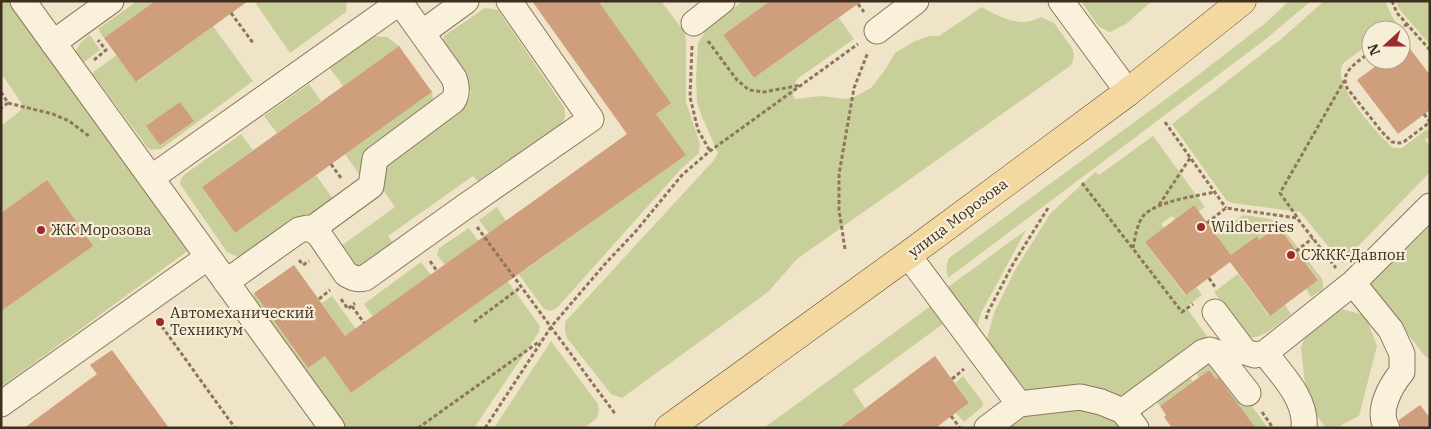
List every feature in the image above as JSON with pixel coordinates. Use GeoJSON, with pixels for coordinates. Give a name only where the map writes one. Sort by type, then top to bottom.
{"type":"FeatureCollection","features":[{"type":"Feature","properties":{"kind":"main road","name":"улица Морозова"},"geometry":{"type":"LineString","coordinates":[[669,428],[908,255],[1128,92],[1242,1]]}},
{"type":"Feature","properties":{"kind":"street"},"geometry":{"type":"LineString","coordinates":[[23,1],[332,428]]}},
{"type":"Feature","properties":{"kind":"street"},"geometry":{"type":"LineString","coordinates":[[53,43],[111,1]]}},
{"type":"Feature","properties":{"kind":"street"},"geometry":{"type":"LineString","coordinates":[[422,33],[466,1]]}},
{"type":"Feature","properties":{"kind":"street"},"geometry":{"type":"LineString","coordinates":[[226,282],[299,230],[308,228],[318,233],[346,274],[359,280],[366,278],[591,119],[509,1]]}},
{"type":"Feature","properties":{"kind":"street"},"geometry":{"type":"LineString","coordinates":[[694,23],[722,1]]}},
{"type":"Feature","properties":{"kind":"street"},"geometry":{"type":"LineString","coordinates":[[877,31],[916,1]]}},
{"type":"Feature","properties":{"kind":"street"},"geometry":{"type":"LineString","coordinates":[[1061,1],[1128,92]]}},
{"type":"Feature","properties":{"kind":"street"},"geometry":{"type":"LineString","coordinates":[[152,178],[399,2],[454,78],[457,86],[456,96],[453,101],[375,159],[371,186],[312,230]]}},
{"type":"Feature","properties":{"kind":"street"},"geometry":{"type":"LineString","coordinates":[[1215,299],[1245,352],[1255,355],[1265,353],[1346,278],[1430,206]]}},
{"type":"Feature","properties":{"kind":"street"},"geometry":{"type":"LineString","coordinates":[[908,255],[973,357],[1019,404]]}},
{"type":"Feature","properties":{"kind":"street"},"geometry":{"type":"LineString","coordinates":[[1,404],[208,257]]}},
{"type":"Feature","properties":{"kind":"street"},"geometry":{"type":"LineString","coordinates":[[1346,278],[1391,330],[1402,354],[1402,372],[1393,384],[1384,406],[1387,428]]}},
{"type":"Feature","properties":{"kind":"street"},"geometry":{"type":"LineString","coordinates":[[987,428],[1019,404],[1080,397],[1102,402],[1129,419],[1203,352],[1210,350],[1216,352],[1248,393]]}},
{"type":"Feature","properties":{"kind":"street"},"geometry":{"type":"LineString","coordinates":[[1265,353],[1292,388],[1301,405],[1304,428]]}},
{"type":"Feature","properties":{"kind":"path"},"geometry":{"type":"LineString","coordinates":[[1392,1],[1397,13],[1403,20]]}},
{"type":"Feature","properties":{"kind":"path"},"geometry":{"type":"LineString","coordinates":[[232,13],[253,43]]}},
{"type":"Feature","properties":{"kind":"path"},"geometry":{"type":"LineString","coordinates":[[694,23],[738,80],[749,90],[764,92],[802,85]]}},
{"type":"Feature","properties":{"kind":"path"},"geometry":{"type":"LineString","coordinates":[[694,23],[690,97],[698,130],[710,151]]}},
{"type":"Feature","properties":{"kind":"path"},"geometry":{"type":"LineString","coordinates":[[1411,29],[1430,50]]}},
{"type":"Feature","properties":{"kind":"path"},"geometry":{"type":"LineString","coordinates":[[485,428],[551,327],[636,231],[682,175],[710,151],[877,31]]}},
{"type":"Feature","properties":{"kind":"path"},"geometry":{"type":"LineString","coordinates":[[845,249],[839,210],[839,174],[854,88],[877,31]]}},
{"type":"Feature","properties":{"kind":"path"},"geometry":{"type":"LineString","coordinates":[[76,74],[106,50],[96,36]]}},
{"type":"Feature","properties":{"kind":"path"},"geometry":{"type":"LineString","coordinates":[[1346,278],[1297,218],[1280,193],[1345,80],[1346,73],[1361,60]]}},
{"type":"Feature","properties":{"kind":"path"},"geometry":{"type":"LineString","coordinates":[[1345,80],[1347,88],[1392,142],[1400,143],[1405,141],[1430,122],[1424,114]]}},
{"type":"Feature","properties":{"kind":"path"},"geometry":{"type":"LineString","coordinates":[[1,92],[8,103],[53,114],[69,121],[91,137]]}},
{"type":"Feature","properties":{"kind":"path"},"geometry":{"type":"LineString","coordinates":[[1,108],[8,103]]}},
{"type":"Feature","properties":{"kind":"path"},"geometry":{"type":"LineString","coordinates":[[1165,122],[1226,208]]}},
{"type":"Feature","properties":{"kind":"path"},"geometry":{"type":"LineString","coordinates":[[1159,206],[1190,158]]}},
{"type":"Feature","properties":{"kind":"path"},"geometry":{"type":"LineString","coordinates":[[1082,183],[1182,312],[1204,296],[1215,299]]}},
{"type":"Feature","properties":{"kind":"path"},"geometry":{"type":"LineString","coordinates":[[1133,248],[1139,223],[1145,215],[1159,206],[1215,192]]}},
{"type":"Feature","properties":{"kind":"path"},"geometry":{"type":"LineString","coordinates":[[463,208],[616,415]]}},
{"type":"Feature","properties":{"kind":"path"},"geometry":{"type":"LineString","coordinates":[[952,379],[973,357],[988,312],[1013,264],[1048,208]]}},
{"type":"Feature","properties":{"kind":"path"},"geometry":{"type":"LineString","coordinates":[[1207,223],[1226,208],[1297,218]]}},
{"type":"Feature","properties":{"kind":"path"},"geometry":{"type":"LineString","coordinates":[[1296,250],[1313,238]]}},
{"type":"Feature","properties":{"kind":"path"},"geometry":{"type":"LineString","coordinates":[[1209,278],[1215,299]]}},
{"type":"Feature","properties":{"kind":"path"},"geometry":{"type":"LineString","coordinates":[[319,299],[333,288]]}},
{"type":"Feature","properties":{"kind":"path"},"geometry":{"type":"LineString","coordinates":[[474,322],[521,288]]}},
{"type":"Feature","properties":{"kind":"path"},"geometry":{"type":"LineString","coordinates":[[145,302],[235,428]]}},
{"type":"Feature","properties":{"kind":"path"},"geometry":{"type":"LineString","coordinates":[[352,306],[364,323]]}},
{"type":"Feature","properties":{"kind":"path"},"geometry":{"type":"LineString","coordinates":[[418,428],[542,340]]}},
{"type":"Feature","properties":{"kind":"path"},"geometry":{"type":"LineString","coordinates":[[951,416],[960,428]]}},
{"type":"Feature","properties":{"kind":"green space"},"geometry":{"type":"Polygon","coordinates":[[[1,1],[9,1],[189,250],[1,387],[1,126],[20,111],[22,104],[1,73],[1,1]]]}},
{"type":"Feature","properties":{"kind":"green space"},"geometry":{"type":"Polygon","coordinates":[[[137,1],[155,1],[104,38],[98,29],[137,1]]]}},
{"type":"Feature","properties":{"kind":"green space"},"geometry":{"type":"Polygon","coordinates":[[[254,1],[347,1],[346,12],[290,53],[254,1]]]}},
{"type":"Feature","properties":{"kind":"green space"},"geometry":{"type":"Polygon","coordinates":[[[598,1],[661,1],[685,33],[686,102],[700,144],[699,153],[681,169],[557,308],[550,311],[544,309],[479,220],[497,207],[506,221],[496,228],[525,270],[685,155],[656,114],[598,1]]]}},
{"type":"Feature","properties":{"kind":"green space"},"geometry":{"type":"Polygon","coordinates":[[[743,1],[770,1],[723,35],[754,78],[839,18],[854,39],[796,81],[793,95],[795,99],[822,96],[845,99],[854,97],[871,88],[895,53],[915,41],[929,36],[939,36],[982,7],[1009,20],[1027,22],[1041,17],[1054,23],[1072,48],[1073,61],[1070,66],[797,259],[768,292],[622,398],[611,394],[567,338],[565,322],[714,160],[718,153],[697,102],[698,43],[708,27],[743,1]]]}},
{"type":"Feature","properties":{"kind":"green space"},"geometry":{"type":"Polygon","coordinates":[[[1081,1],[1152,1],[1126,24],[1110,32],[1099,27],[1081,1]]]}},
{"type":"Feature","properties":{"kind":"green space"},"geometry":{"type":"Polygon","coordinates":[[[1289,1],[1311,1],[1266,39],[948,278],[946,266],[949,258],[1189,82],[1268,21],[1289,1]]]}},
{"type":"Feature","properties":{"kind":"green space"},"geometry":{"type":"Polygon","coordinates":[[[1324,1],[1385,1],[1394,20],[1361,20],[1361,50],[1343,64],[1341,73],[1343,84],[1358,109],[1393,148],[1402,148],[1427,129],[1430,133],[1430,136],[1425,140],[1430,146],[1430,172],[1342,263],[1300,212],[1227,201],[1172,124],[1280,40],[1324,1]]]}},
{"type":"Feature","properties":{"kind":"green space"},"geometry":{"type":"Polygon","coordinates":[[[1396,1],[1430,1],[1430,45],[1411,23],[1411,20],[1408,20],[1399,9],[1396,1]]]}},
{"type":"Feature","properties":{"kind":"green space"},"geometry":{"type":"Polygon","coordinates":[[[485,8],[498,10],[564,107],[565,115],[562,124],[480,183],[473,176],[388,236],[393,243],[391,247],[362,268],[357,267],[341,246],[395,207],[383,190],[387,162],[469,99],[471,91],[443,43],[444,36],[485,8]]]}},
{"type":"Feature","properties":{"kind":"green space"},"geometry":{"type":"Polygon","coordinates":[[[213,26],[253,81],[161,149],[151,150],[92,73],[117,55],[137,82],[213,26]]]}},
{"type":"Feature","properties":{"kind":"green space"},"geometry":{"type":"Polygon","coordinates":[[[90,35],[100,50],[79,66],[75,52],[81,42],[90,35]]]}},
{"type":"Feature","properties":{"kind":"green space"},"geometry":{"type":"Polygon","coordinates":[[[374,36],[387,37],[399,46],[343,86],[329,67],[374,36]]]}},
{"type":"Feature","properties":{"kind":"green space"},"geometry":{"type":"Polygon","coordinates":[[[309,84],[321,101],[277,133],[264,116],[309,84]]]}},
{"type":"Feature","properties":{"kind":"green space"},"geometry":{"type":"Polygon","coordinates":[[[432,92],[432,102],[363,180],[345,154],[432,92]]]}},
{"type":"Feature","properties":{"kind":"green space"},"geometry":{"type":"Polygon","coordinates":[[[241,134],[253,150],[202,187],[235,233],[316,175],[335,202],[315,213],[299,218],[243,256],[238,257],[227,252],[180,184],[184,175],[241,134]]]}},
{"type":"Feature","properties":{"kind":"green space"},"geometry":{"type":"Polygon","coordinates":[[[1153,136],[1205,207],[1198,212],[1194,205],[1175,219],[1172,216],[1161,224],[1164,228],[1145,242],[1185,295],[1196,287],[1202,295],[1186,307],[1209,339],[1121,404],[1081,389],[1052,387],[1019,393],[985,346],[994,313],[1015,270],[1050,214],[1095,172],[1099,175],[1153,136]]]}},
{"type":"Feature","properties":{"kind":"green space"},"geometry":{"type":"Polygon","coordinates":[[[1243,215],[1271,219],[1281,226],[1322,279],[1323,289],[1311,297],[1306,289],[1318,279],[1278,226],[1259,240],[1257,237],[1234,259],[1216,235],[1243,215]]]}},
{"type":"Feature","properties":{"kind":"green space"},"geometry":{"type":"Polygon","coordinates":[[[1430,224],[1430,360],[1372,289],[1371,285],[1373,280],[1430,224]]]}},
{"type":"Feature","properties":{"kind":"green space"},"geometry":{"type":"Polygon","coordinates":[[[469,228],[540,326],[539,332],[474,428],[346,428],[253,298],[254,293],[308,368],[325,356],[351,393],[500,287],[445,265],[437,255],[439,248],[469,228]]]}},
{"type":"Feature","properties":{"kind":"green space"},"geometry":{"type":"Polygon","coordinates":[[[1026,230],[981,313],[976,331],[944,290],[1026,230]]]}},
{"type":"Feature","properties":{"kind":"green space"},"geometry":{"type":"Polygon","coordinates":[[[421,262],[431,275],[373,317],[364,304],[421,262]]]}},
{"type":"Feature","properties":{"kind":"green space"},"geometry":{"type":"Polygon","coordinates":[[[1238,274],[1269,316],[1285,305],[1291,314],[1264,334],[1247,337],[1214,292],[1238,274]]]}},
{"type":"Feature","properties":{"kind":"green space"},"geometry":{"type":"Polygon","coordinates":[[[332,296],[356,329],[345,336],[322,303],[332,296]]]}},
{"type":"Feature","properties":{"kind":"green space"},"geometry":{"type":"Polygon","coordinates":[[[932,305],[944,323],[853,390],[865,408],[839,428],[764,428],[932,305]]]}},
{"type":"Feature","properties":{"kind":"green space"},"geometry":{"type":"Polygon","coordinates":[[[1337,308],[1365,315],[1377,346],[1359,416],[1336,428],[1326,428],[1307,403],[1301,348],[1310,322],[1337,308]]]}},
{"type":"Feature","properties":{"kind":"green space"},"geometry":{"type":"Polygon","coordinates":[[[551,341],[598,404],[597,418],[584,428],[494,428],[551,341]]]}},
{"type":"Feature","properties":{"kind":"green space"},"geometry":{"type":"Polygon","coordinates":[[[1217,359],[1268,428],[1252,428],[1254,425],[1218,377],[1216,379],[1209,370],[1199,377],[1194,370],[1217,359]]]}},
{"type":"Feature","properties":{"kind":"green space"},"geometry":{"type":"Polygon","coordinates":[[[1188,375],[1193,382],[1160,406],[1154,399],[1188,375]]]}},
{"type":"Feature","properties":{"kind":"green space"},"geometry":{"type":"Polygon","coordinates":[[[963,376],[982,401],[983,406],[964,422],[956,413],[969,403],[955,383],[963,376]]]}},
{"type":"Feature","properties":{"kind":"green space"},"geometry":{"type":"Polygon","coordinates":[[[1080,405],[1119,418],[1126,428],[1001,428],[1015,413],[1080,405]]]}},
{"type":"Feature","properties":{"kind":"building"},"geometry":{"type":"Polygon","coordinates":[[[155,1],[248,1],[136,82],[104,38],[155,1]]]}},
{"type":"Feature","properties":{"kind":"building"},"geometry":{"type":"Polygon","coordinates":[[[532,1],[598,1],[671,103],[656,114],[686,155],[351,393],[325,356],[308,368],[254,293],[294,265],[345,336],[627,134],[532,1]]]}},
{"type":"Feature","properties":{"kind":"building"},"geometry":{"type":"Polygon","coordinates":[[[770,1],[862,1],[754,78],[723,35],[770,1]]]}},
{"type":"Feature","properties":{"kind":"building"},"geometry":{"type":"Polygon","coordinates":[[[399,46],[432,92],[235,233],[202,187],[399,46]]]}},
{"type":"Feature","properties":{"kind":"building"},"geometry":{"type":"Polygon","coordinates":[[[1411,50],[1430,75],[1430,110],[1398,134],[1357,80],[1370,70],[1411,70],[1411,50]]]}},
{"type":"Feature","properties":{"kind":"building"},"geometry":{"type":"Polygon","coordinates":[[[180,102],[194,121],[160,145],[146,126],[180,102]]]}},
{"type":"Feature","properties":{"kind":"building","name":"ЖК Морозова"},"geometry":{"type":"Polygon","coordinates":[[[47,180],[93,246],[1,311],[1,213],[47,180]]]}},
{"type":"Feature","properties":{"kind":"building"},"geometry":{"type":"Polygon","coordinates":[[[1194,205],[1231,255],[1257,236],[1259,240],[1278,226],[1318,280],[1270,316],[1230,262],[1186,295],[1145,242],[1194,205]]]}},
{"type":"Feature","properties":{"kind":"building"},"geometry":{"type":"Polygon","coordinates":[[[112,350],[169,428],[24,428],[97,374],[90,365],[112,350]]]}},
{"type":"Feature","properties":{"kind":"building"},"geometry":{"type":"Polygon","coordinates":[[[935,356],[969,403],[936,428],[839,428],[935,356]]]}},
{"type":"Feature","properties":{"kind":"building"},"geometry":{"type":"Polygon","coordinates":[[[1209,370],[1216,379],[1218,377],[1256,428],[1172,428],[1164,417],[1166,415],[1160,406],[1209,370]]]}},
{"type":"Feature","properties":{"kind":"building"},"geometry":{"type":"Polygon","coordinates":[[[1420,405],[1430,418],[1430,428],[1401,428],[1399,420],[1420,405]]]}},
{"type":"Feature","properties":{"kind":"place","name":"Wildberries"},"geometry":{"type":"Point","coordinates":[1201,227]}},
{"type":"Feature","properties":{"kind":"place","name":"ЖК Морозова"},"geometry":{"type":"Point","coordinates":[41,230]}},
{"type":"Feature","properties":{"kind":"place","name":"СЖКК-Давпон"},"geometry":{"type":"Point","coordinates":[1291,255]}},
{"type":"Feature","properties":{"kind":"place","name":"Автомеханический Техникум"},"geometry":{"type":"Point","coordinates":[160,322]}}]}
